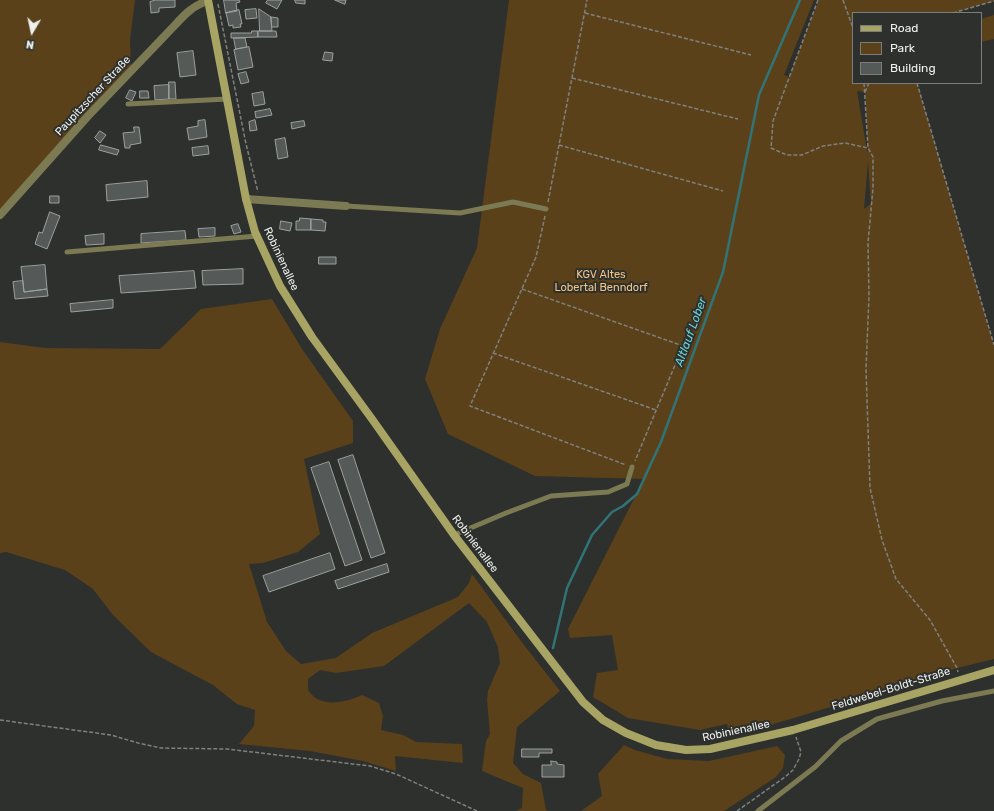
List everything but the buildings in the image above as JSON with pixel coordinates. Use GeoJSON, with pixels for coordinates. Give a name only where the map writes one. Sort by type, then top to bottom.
{"type":"FeatureCollection","features":[{"type":"Feature","properties":{"kind":"street","name":"Robinienallee"},"geometry":{"type":"LineString","coordinates":[[208,0],[246,199],[257,236],[280,286],[312,338],[372,419],[454,535],[565,681],[583,702],[603,720],[626,733],[656,745],[686,750],[710,749],[793,730]]}},
{"type":"Feature","properties":{"kind":"street","name":"Paupitzscher Straße"},"geometry":{"type":"LineString","coordinates":[[0,215],[88,116],[189,10],[208,0]]}},
{"type":"Feature","properties":{"kind":"street"},"geometry":{"type":"LineString","coordinates":[[246,199],[346,206]]}},
{"type":"Feature","properties":{"kind":"street","name":"Feldwebel-Boldt-Straße"},"geometry":{"type":"LineString","coordinates":[[793,730],[994,670]]}},
{"type":"Feature","properties":{"kind":"lane"},"geometry":{"type":"LineString","coordinates":[[128,104],[227,98]]}},
{"type":"Feature","properties":{"kind":"lane"},"geometry":{"type":"LineString","coordinates":[[346,206],[460,213],[513,202],[546,209]]}},
{"type":"Feature","properties":{"kind":"lane"},"geometry":{"type":"LineString","coordinates":[[68,252],[257,236]]}},
{"type":"Feature","properties":{"kind":"lane"},"geometry":{"type":"LineString","coordinates":[[454,535],[551,496],[608,492],[627,484],[632,467]]}},
{"type":"Feature","properties":{"kind":"lane"},"geometry":{"type":"LineString","coordinates":[[758,811],[815,767],[841,741],[877,719],[942,701],[994,691]]}},
{"type":"Feature","properties":{"kind":"path"},"geometry":{"type":"LineString","coordinates":[[217,0],[245,137],[260,200]]}},
{"type":"Feature","properties":{"kind":"path"},"geometry":{"type":"LineString","coordinates":[[522,289],[683,346],[632,467],[470,406],[536,257],[587,0]]}},
{"type":"Feature","properties":{"kind":"path"},"geometry":{"type":"LineString","coordinates":[[818,0],[773,121],[771,148],[787,155],[802,155],[823,146],[845,143],[868,148]]}},
{"type":"Feature","properties":{"kind":"path"},"geometry":{"type":"LineString","coordinates":[[842,0],[852,25]]}},
{"type":"Feature","properties":{"kind":"path"},"geometry":{"type":"LineString","coordinates":[[957,12],[994,2]]}},
{"type":"Feature","properties":{"kind":"path"},"geometry":{"type":"LineString","coordinates":[[585,13],[751,55]]}},
{"type":"Feature","properties":{"kind":"path"},"geometry":{"type":"LineString","coordinates":[[572,78],[738,118]]}},
{"type":"Feature","properties":{"kind":"path"},"geometry":{"type":"LineString","coordinates":[[864,84],[868,148],[873,157],[873,188],[868,243],[869,296],[866,369],[870,488],[882,540],[896,579],[930,620],[957,668],[960,680]]}},
{"type":"Feature","properties":{"kind":"path"},"geometry":{"type":"LineString","coordinates":[[865,92],[869,84]]}},
{"type":"Feature","properties":{"kind":"path"},"geometry":{"type":"LineString","coordinates":[[917,84],[994,345]]}},
{"type":"Feature","properties":{"kind":"path"},"geometry":{"type":"LineString","coordinates":[[559,145],[723,191]]}},
{"type":"Feature","properties":{"kind":"path"},"geometry":{"type":"LineString","coordinates":[[493,353],[656,410]]}},
{"type":"Feature","properties":{"kind":"path"},"geometry":{"type":"LineString","coordinates":[[0,720],[111,735],[161,748],[227,749],[370,766],[396,774],[476,811]]}},
{"type":"Feature","properties":{"kind":"path"},"geometry":{"type":"LineString","coordinates":[[737,811],[793,770],[801,752],[793,730]]}},
{"type":"Feature","properties":{"kind":"green space"},"geometry":{"type":"Polygon","coordinates":[[[0,0],[135,0],[130,40],[131,66],[0,210],[0,0]]]}},
{"type":"Feature","properties":{"kind":"green space","name":"KGV Altes Lobertal Benndorf"},"geometry":{"type":"Polygon","coordinates":[[[509,0],[814,0],[784,75],[789,77],[819,0],[994,0],[956,12],[852,12],[852,84],[917,84],[994,346],[994,659],[957,668],[730,737],[727,724],[700,730],[628,718],[593,697],[597,673],[618,670],[612,635],[570,638],[568,629],[644,479],[535,476],[448,434],[425,379],[440,329],[477,248],[509,0]],[[857,91],[868,152],[865,92],[857,91]],[[868,162],[864,209],[871,204],[868,162]]]}},
{"type":"Feature","properties":{"kind":"green space"},"geometry":{"type":"Polygon","coordinates":[[[994,15],[994,39],[982,42],[982,19],[994,15]]]}},
{"type":"Feature","properties":{"kind":"green space"},"geometry":{"type":"Polygon","coordinates":[[[272,299],[302,349],[353,421],[353,443],[304,459],[320,534],[298,552],[263,563],[249,564],[267,622],[286,651],[301,664],[336,658],[372,633],[458,597],[469,583],[472,574],[560,691],[517,727],[513,763],[523,774],[541,783],[546,810],[549,811],[516,811],[522,808],[523,788],[482,771],[486,741],[490,734],[487,700],[488,691],[500,663],[498,647],[487,622],[469,603],[384,666],[336,673],[320,670],[308,679],[308,690],[313,696],[322,701],[340,702],[362,695],[379,703],[383,716],[381,730],[403,735],[416,742],[462,744],[463,763],[395,756],[396,771],[363,761],[310,751],[239,744],[254,726],[255,710],[237,704],[213,685],[151,652],[113,615],[93,589],[65,570],[6,552],[0,553],[0,342],[45,348],[160,349],[201,309],[272,299]]]}},
{"type":"Feature","properties":{"kind":"green space"},"geometry":{"type":"Polygon","coordinates":[[[624,745],[635,750],[667,759],[709,761],[777,746],[785,755],[783,768],[776,777],[724,811],[581,811],[602,796],[598,774],[624,745]]]}},
{"type":"Feature","properties":{"kind":"waterway","name":"Altlauf Lober"},"geometry":{"type":"LineString","coordinates":[[553,648],[567,588],[592,535],[612,512],[623,506],[637,494],[661,442],[723,272],[759,95],[800,0]]}}]}
